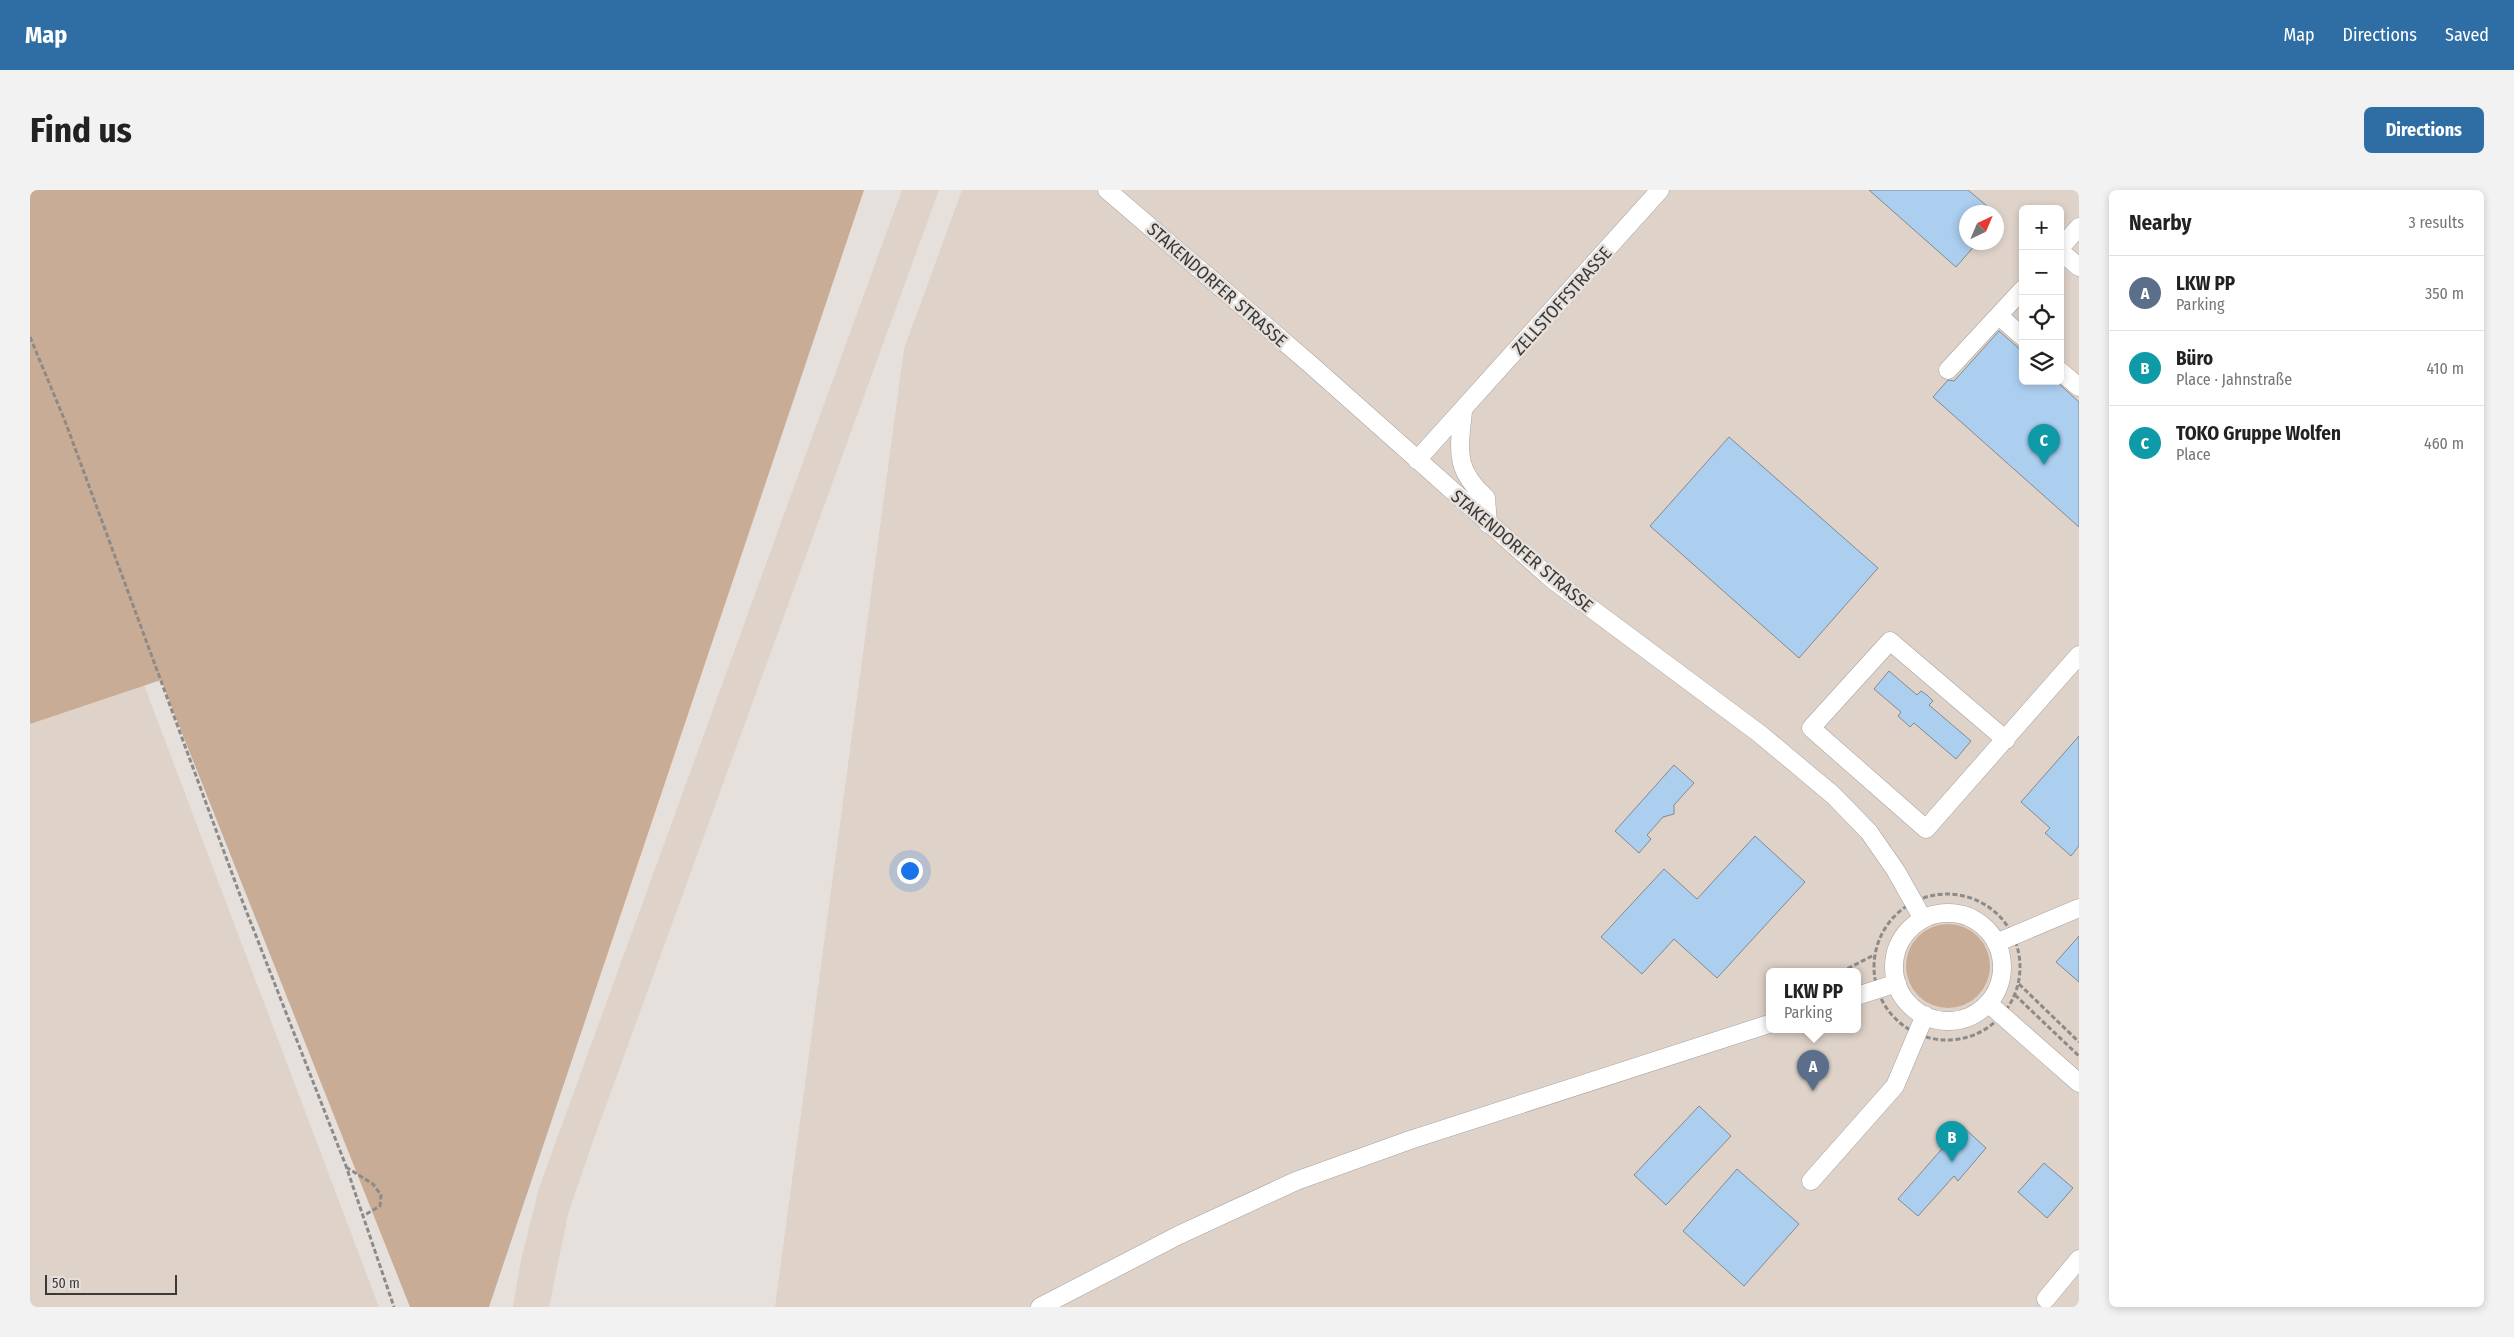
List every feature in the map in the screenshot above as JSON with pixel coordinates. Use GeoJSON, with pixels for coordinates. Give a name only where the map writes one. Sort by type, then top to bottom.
{"type":"FeatureCollection","features":[{"type":"Feature","properties":{"kind":"street","name":"STAKENDORFER STRASSE"},"geometry":{"type":"LineString","coordinates":[[1108,190],[1488,524],[1574,597],[1760,734],[1833,795],[1869,832],[1896,871],[1923,919]]}},
{"type":"Feature","properties":{"kind":"street","name":"ZELLSTOFFSTRASSE"},"geometry":{"type":"LineString","coordinates":[[1417,460],[1660,190]]}},
{"type":"Feature","properties":{"kind":"street"},"geometry":{"type":"LineString","coordinates":[[2064,244],[2079,227]]}},
{"type":"Feature","properties":{"kind":"street"},"geometry":{"type":"LineString","coordinates":[[2061,250],[2079,267]]}},
{"type":"Feature","properties":{"kind":"street"},"geometry":{"type":"LineString","coordinates":[[1948,370],[2019,293]]}},
{"type":"Feature","properties":{"kind":"street"},"geometry":{"type":"LineString","coordinates":[[1998,316],[2019,334]]}},
{"type":"Feature","properties":{"kind":"street"},"geometry":{"type":"LineString","coordinates":[[2064,374],[2079,387]]}},
{"type":"Feature","properties":{"kind":"street"},"geometry":{"type":"LineString","coordinates":[[1463,411],[1460,440],[1463,470],[1471,484],[1486,498],[1488,524]]}},
{"type":"Feature","properties":{"kind":"street"},"geometry":{"type":"LineString","coordinates":[[2006,740],[1890,641],[1811,728],[1926,829],[2006,740],[2079,655]]}},
{"type":"Feature","properties":{"kind":"street"},"geometry":{"type":"LineString","coordinates":[[1996,944],[2079,908]]}},
{"type":"Feature","properties":{"kind":"street"},"geometry":{"type":"LineString","coordinates":[[1951,913],[1969,917],[1985,928],[1996,944],[2000,953],[2002,974],[1995,994],[1975,1014],[1959,1020],[1947,1021],[1925,1015],[1908,1002],[1897,983],[1895,962],[1901,942],[1914,926],[1923,919],[1951,913]]}},
{"type":"Feature","properties":{"kind":"street"},"geometry":{"type":"LineString","coordinates":[[1861,995],[1897,983]]}},
{"type":"Feature","properties":{"kind":"street"},"geometry":{"type":"LineString","coordinates":[[1988,1003],[2079,1083]]}},
{"type":"Feature","properties":{"kind":"street"},"geometry":{"type":"LineString","coordinates":[[1811,1181],[1895,1086],[1925,1015]]}},
{"type":"Feature","properties":{"kind":"street"},"geometry":{"type":"LineString","coordinates":[[1040,1307],[1237,1207],[1328,1168],[1766,1025]]}},
{"type":"Feature","properties":{"kind":"street"},"geometry":{"type":"LineString","coordinates":[[2046,1299],[2079,1259]]}},
{"type":"Feature","properties":{"kind":"path"},"geometry":{"type":"LineString","coordinates":[[30,337],[65,421],[240,895],[346,1166],[394,1307]]}},
{"type":"Feature","properties":{"kind":"path"},"geometry":{"type":"LineString","coordinates":[[1938,894],[1970,897],[1988,906],[1998,914],[2013,936],[2020,956],[2019,984],[2015,995],[2002,1015],[1985,1030],[1963,1038],[1940,1040],[1917,1034],[1887,1008],[1877,989],[1874,976],[1874,955],[1880,936],[1894,917],[1914,903],[1938,894]]}},
{"type":"Feature","properties":{"kind":"path"},"geometry":{"type":"LineString","coordinates":[[1849,968],[1874,955]]}},
{"type":"Feature","properties":{"kind":"path"},"geometry":{"type":"LineString","coordinates":[[2019,984],[2079,1042]]}},
{"type":"Feature","properties":{"kind":"path"},"geometry":{"type":"LineString","coordinates":[[2015,995],[2079,1056]]}},
{"type":"Feature","properties":{"kind":"path"},"geometry":{"type":"LineString","coordinates":[[346,1166],[373,1184],[381,1195],[380,1206],[363,1216]]}},
{"type":"Feature","properties":{"kind":"shaded area"},"geometry":{"type":"Polygon","coordinates":[[[30,190],[864,190],[489,1307],[410,1307],[161,680],[30,724],[30,190]]]}},
{"type":"Feature","properties":{"kind":"shaded area"},"geometry":{"type":"Polygon","coordinates":[[[902,190],[939,190],[592,1144],[568,1214],[549,1307],[513,1307],[521,1260],[539,1188],[902,190]]]}},
{"type":"Feature","properties":{"kind":"shaded area"},"geometry":{"type":"Polygon","coordinates":[[[962,190],[2079,190],[2079,1307],[775,1307],[904,349],[962,190]]]}},
{"type":"Feature","properties":{"kind":"shaded area"},"geometry":{"type":"Polygon","coordinates":[[[144,685],[379,1307],[30,1307],[30,724],[144,685]]]}},
{"type":"Feature","properties":{"kind":"shaded area"},"geometry":{"type":"Polygon","coordinates":[[[1948,924],[1964,927],[1983,943],[1987,950],[1990,966],[1987,982],[1971,1001],[1964,1005],[1948,1008],[1932,1005],[1913,989],[1909,982],[1906,966],[1909,950],[1925,931],[1932,927],[1948,924]]]}},
{"type":"Feature","properties":{"kind":"building"},"geometry":{"type":"Polygon","coordinates":[[[1869,190],[1968,190],[1986,205],[1959,205],[1959,250],[1971,250],[1956,267],[1869,190]]]}},
{"type":"Feature","properties":{"kind":"building"},"geometry":{"type":"Polygon","coordinates":[[[1999,331],[2019,348],[2019,385],[2060,385],[2079,402],[2079,527],[1933,397],[1948,380],[1954,381],[1999,331]]]}},
{"type":"Feature","properties":{"kind":"building"},"geometry":{"type":"Polygon","coordinates":[[[1729,437],[1878,568],[1799,658],[1650,526],[1729,437]]]}},
{"type":"Feature","properties":{"kind":"building"},"geometry":{"type":"Polygon","coordinates":[[[1889,671],[1917,695],[1921,691],[1927,695],[1933,701],[1929,705],[1971,741],[1956,759],[1914,723],[1910,727],[1898,716],[1901,712],[1874,689],[1889,671]]]}},
{"type":"Feature","properties":{"kind":"building"},"geometry":{"type":"Polygon","coordinates":[[[2079,736],[2079,846],[2071,856],[2045,833],[2050,828],[2021,802],[2079,736]]]}},
{"type":"Feature","properties":{"kind":"building"},"geometry":{"type":"Polygon","coordinates":[[[1674,765],[1694,783],[1674,805],[1674,814],[1663,817],[1647,835],[1651,839],[1639,853],[1615,831],[1674,765]]]}},
{"type":"Feature","properties":{"kind":"building"},"geometry":{"type":"Polygon","coordinates":[[[1755,836],[1805,882],[1717,978],[1674,939],[1642,974],[1601,937],[1664,869],[1697,899],[1755,836]]]}},
{"type":"Feature","properties":{"kind":"building"},"geometry":{"type":"Polygon","coordinates":[[[2079,936],[2079,982],[2056,962],[2079,936]]]}},
{"type":"Feature","properties":{"kind":"building"},"geometry":{"type":"Polygon","coordinates":[[[1699,1106],[1731,1136],[1666,1205],[1634,1175],[1699,1106]]]}},
{"type":"Feature","properties":{"kind":"building"},"geometry":{"type":"Polygon","coordinates":[[[1962,1126],[1986,1148],[1958,1181],[1954,1176],[1918,1216],[1898,1199],[1962,1126]]]}},
{"type":"Feature","properties":{"kind":"building"},"geometry":{"type":"Polygon","coordinates":[[[2044,1163],[2073,1188],[2047,1218],[2018,1192],[2044,1163]]]}},
{"type":"Feature","properties":{"kind":"building"},"geometry":{"type":"Polygon","coordinates":[[[1737,1169],[1799,1224],[1744,1286],[1683,1231],[1737,1169]]]}},
{"type":"Feature","properties":{"kind":"place","name":"TOKO Gruppe Wolfen"},"geometry":{"type":"Point","coordinates":[2044,465]}},
{"type":"Feature","properties":{"kind":"place","name":"LKW PP"},"geometry":{"type":"Point","coordinates":[1813,1091]}},
{"type":"Feature","properties":{"kind":"place","name":"Büro"},"geometry":{"type":"Point","coordinates":[1952,1162]}}]}
